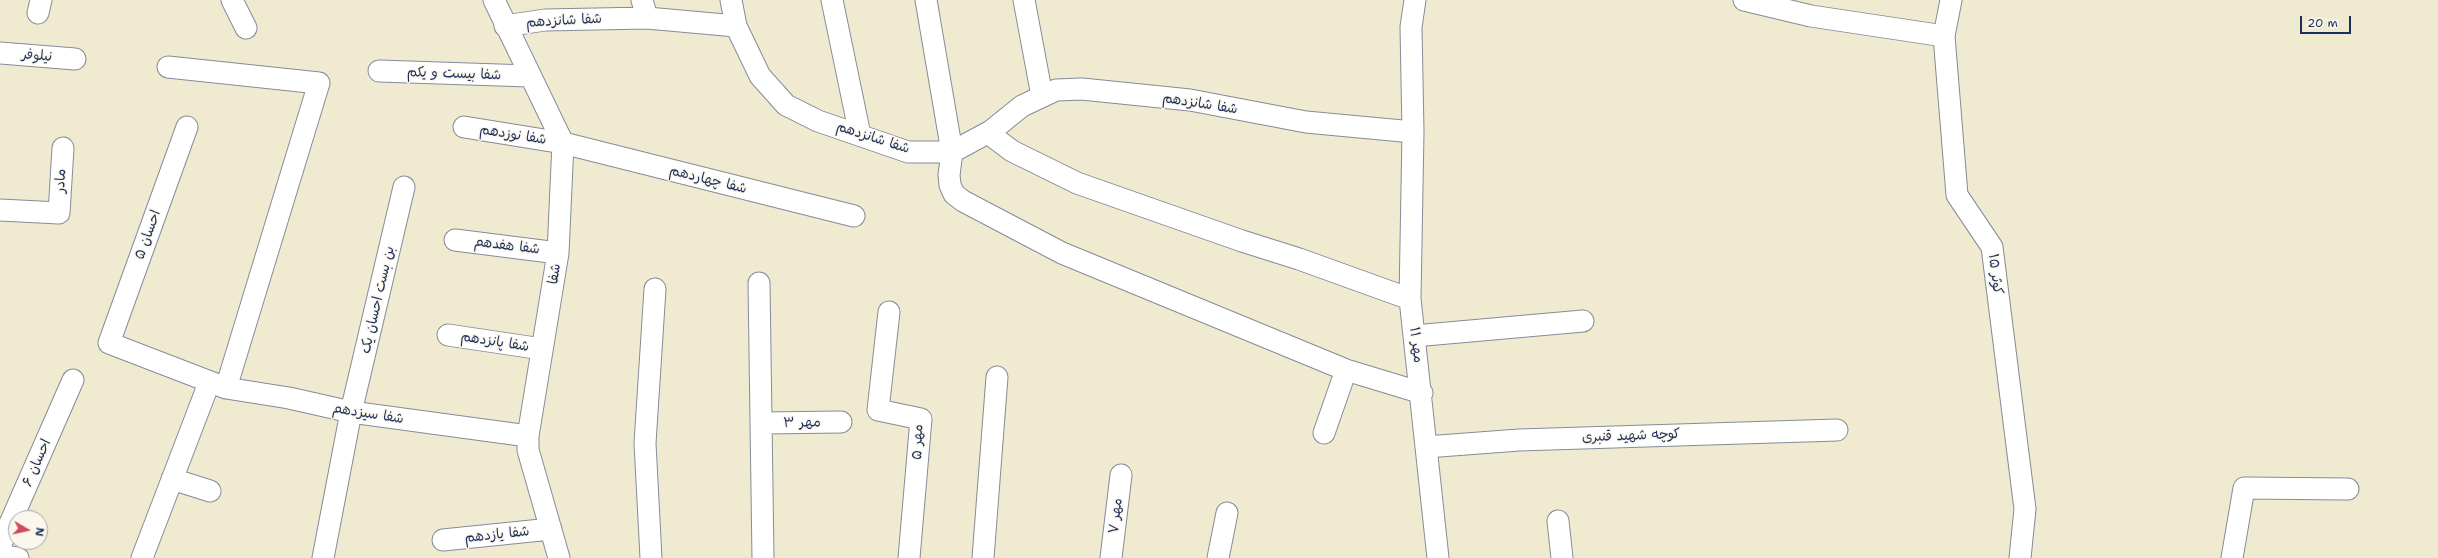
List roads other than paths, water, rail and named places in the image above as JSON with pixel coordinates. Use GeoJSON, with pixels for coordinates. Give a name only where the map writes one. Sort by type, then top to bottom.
{"type":"FeatureCollection","features":[{"type":"Feature","properties":{"kind":"street"},"geometry":{"type":"LineString","coordinates":[[232,0],[246,28]]}},
{"type":"Feature","properties":{"kind":"street","name":"شفا"},"geometry":{"type":"LineString","coordinates":[[494,0],[505,26],[562,143],[558,253],[528,436],[528,450],[559,558]]}},
{"type":"Feature","properties":{"kind":"street"},"geometry":{"type":"LineString","coordinates":[[731,0],[736,26]]}},
{"type":"Feature","properties":{"kind":"street"},"geometry":{"type":"LineString","coordinates":[[832,0],[860,135]]}},
{"type":"Feature","properties":{"kind":"street"},"geometry":{"type":"LineString","coordinates":[[926,0],[952,152],[949,175],[950,185],[954,194],[973,207],[1062,253],[1346,370],[1422,393]]}},
{"type":"Feature","properties":{"kind":"street"},"geometry":{"type":"LineString","coordinates":[[1024,0],[1042,96]]}},
{"type":"Feature","properties":{"kind":"street","name":"مهر ۱۱"},"geometry":{"type":"LineString","coordinates":[[1415,0],[1411,27],[1413,132],[1410,300],[1422,393],[1426,447],[1438,558]]}},
{"type":"Feature","properties":{"kind":"street"},"geometry":{"type":"LineString","coordinates":[[1744,0],[1811,16],[1944,36]]}},
{"type":"Feature","properties":{"kind":"street","name":"کوثر ۱۵"},"geometry":{"type":"LineString","coordinates":[[1951,0],[1944,36],[1957,195],[1992,247],[2025,509],[2020,558]]}},
{"type":"Feature","properties":{"kind":"street","name":"شفا شانزدهم"},"geometry":{"type":"LineString","coordinates":[[505,26],[644,9],[736,26],[760,76],[786,105],[818,121],[908,152],[952,152],[988,133],[1022,106],[1056,90],[1082,89],[1190,100],[1306,122],[1413,132]]}},
{"type":"Feature","properties":{"kind":"street","name":"نیلوفر"},"geometry":{"type":"LineString","coordinates":[[0,53],[75,59]]}},
{"type":"Feature","properties":{"kind":"street"},"geometry":{"type":"LineString","coordinates":[[142,558],[172,479],[218,386],[319,83],[168,67]]}},
{"type":"Feature","properties":{"kind":"street","name":"شفا بیست و یکم"},"geometry":{"type":"LineString","coordinates":[[379,71],[529,76]]}},
{"type":"Feature","properties":{"kind":"street","name":"احسان ۵"},"geometry":{"type":"LineString","coordinates":[[109,343],[187,127]]}},
{"type":"Feature","properties":{"kind":"street","name":"شفا نوزدهم"},"geometry":{"type":"LineString","coordinates":[[464,127],[562,143]]}},
{"type":"Feature","properties":{"kind":"street"},"geometry":{"type":"LineString","coordinates":[[988,133],[1012,151],[1076,183],[1242,241],[1299,259],[1410,300]]}},
{"type":"Feature","properties":{"kind":"street","name":"شفا چهاردهم"},"geometry":{"type":"LineString","coordinates":[[562,143],[854,216]]}},
{"type":"Feature","properties":{"kind":"street","name":"مادر"},"geometry":{"type":"LineString","coordinates":[[0,210],[59,213],[63,148]]}},
{"type":"Feature","properties":{"kind":"street","name":"بن بست احسان یک"},"geometry":{"type":"LineString","coordinates":[[323,558],[351,412],[404,187]]}},
{"type":"Feature","properties":{"kind":"street","name":"شفا هفدهم"},"geometry":{"type":"LineString","coordinates":[[455,240],[558,253]]}},
{"type":"Feature","properties":{"kind":"street"},"geometry":{"type":"LineString","coordinates":[[759,283],[763,423],[763,558]]}},
{"type":"Feature","properties":{"kind":"street"},"geometry":{"type":"LineString","coordinates":[[651,558],[645,443],[655,289]]}},
{"type":"Feature","properties":{"kind":"street","name":"مهر ۵"},"geometry":{"type":"LineString","coordinates":[[889,312],[878,410],[921,419],[909,558]]}},
{"type":"Feature","properties":{"kind":"street"},"geometry":{"type":"LineString","coordinates":[[1414,336],[1584,321]]}},
{"type":"Feature","properties":{"kind":"street","name":"شفا پانزدهم"},"geometry":{"type":"LineString","coordinates":[[448,335],[542,349]]}},
{"type":"Feature","properties":{"kind":"street","name":"شفا سیزدهم"},"geometry":{"type":"LineString","coordinates":[[109,343],[218,386],[289,398],[351,412],[528,436]]}},
{"type":"Feature","properties":{"kind":"street"},"geometry":{"type":"LineString","coordinates":[[1324,433],[1346,370]]}},
{"type":"Feature","properties":{"kind":"street"},"geometry":{"type":"LineString","coordinates":[[982,558],[997,377]]}},
{"type":"Feature","properties":{"kind":"street","name":"احسان ۶"},"geometry":{"type":"LineString","coordinates":[[0,546],[73,380]]}},
{"type":"Feature","properties":{"kind":"street","name":"مهر ۳"},"geometry":{"type":"LineString","coordinates":[[763,423],[841,422]]}},
{"type":"Feature","properties":{"kind":"street","name":"کوچه شهید قنبری"},"geometry":{"type":"LineString","coordinates":[[1426,447],[1519,440],[1837,430]]}},
{"type":"Feature","properties":{"kind":"street","name":"مهر ۷"},"geometry":{"type":"LineString","coordinates":[[1111,558],[1121,475]]}},
{"type":"Feature","properties":{"kind":"street"},"geometry":{"type":"LineString","coordinates":[[172,479],[210,491]]}},
{"type":"Feature","properties":{"kind":"street"},"geometry":{"type":"LineString","coordinates":[[2232,558],[2244,488],[2348,490]]}},
{"type":"Feature","properties":{"kind":"street"},"geometry":{"type":"LineString","coordinates":[[1218,558],[1227,513]]}},
{"type":"Feature","properties":{"kind":"street"},"geometry":{"type":"LineString","coordinates":[[1558,521],[1562,558]]}},
{"type":"Feature","properties":{"kind":"street","name":"شفا یازدهم"},"geometry":{"type":"LineString","coordinates":[[442,540],[551,529]]}},
{"type":"Feature","properties":{"kind":"street"},"geometry":{"type":"LineString","coordinates":[[0,555],[18,558]]}}]}
